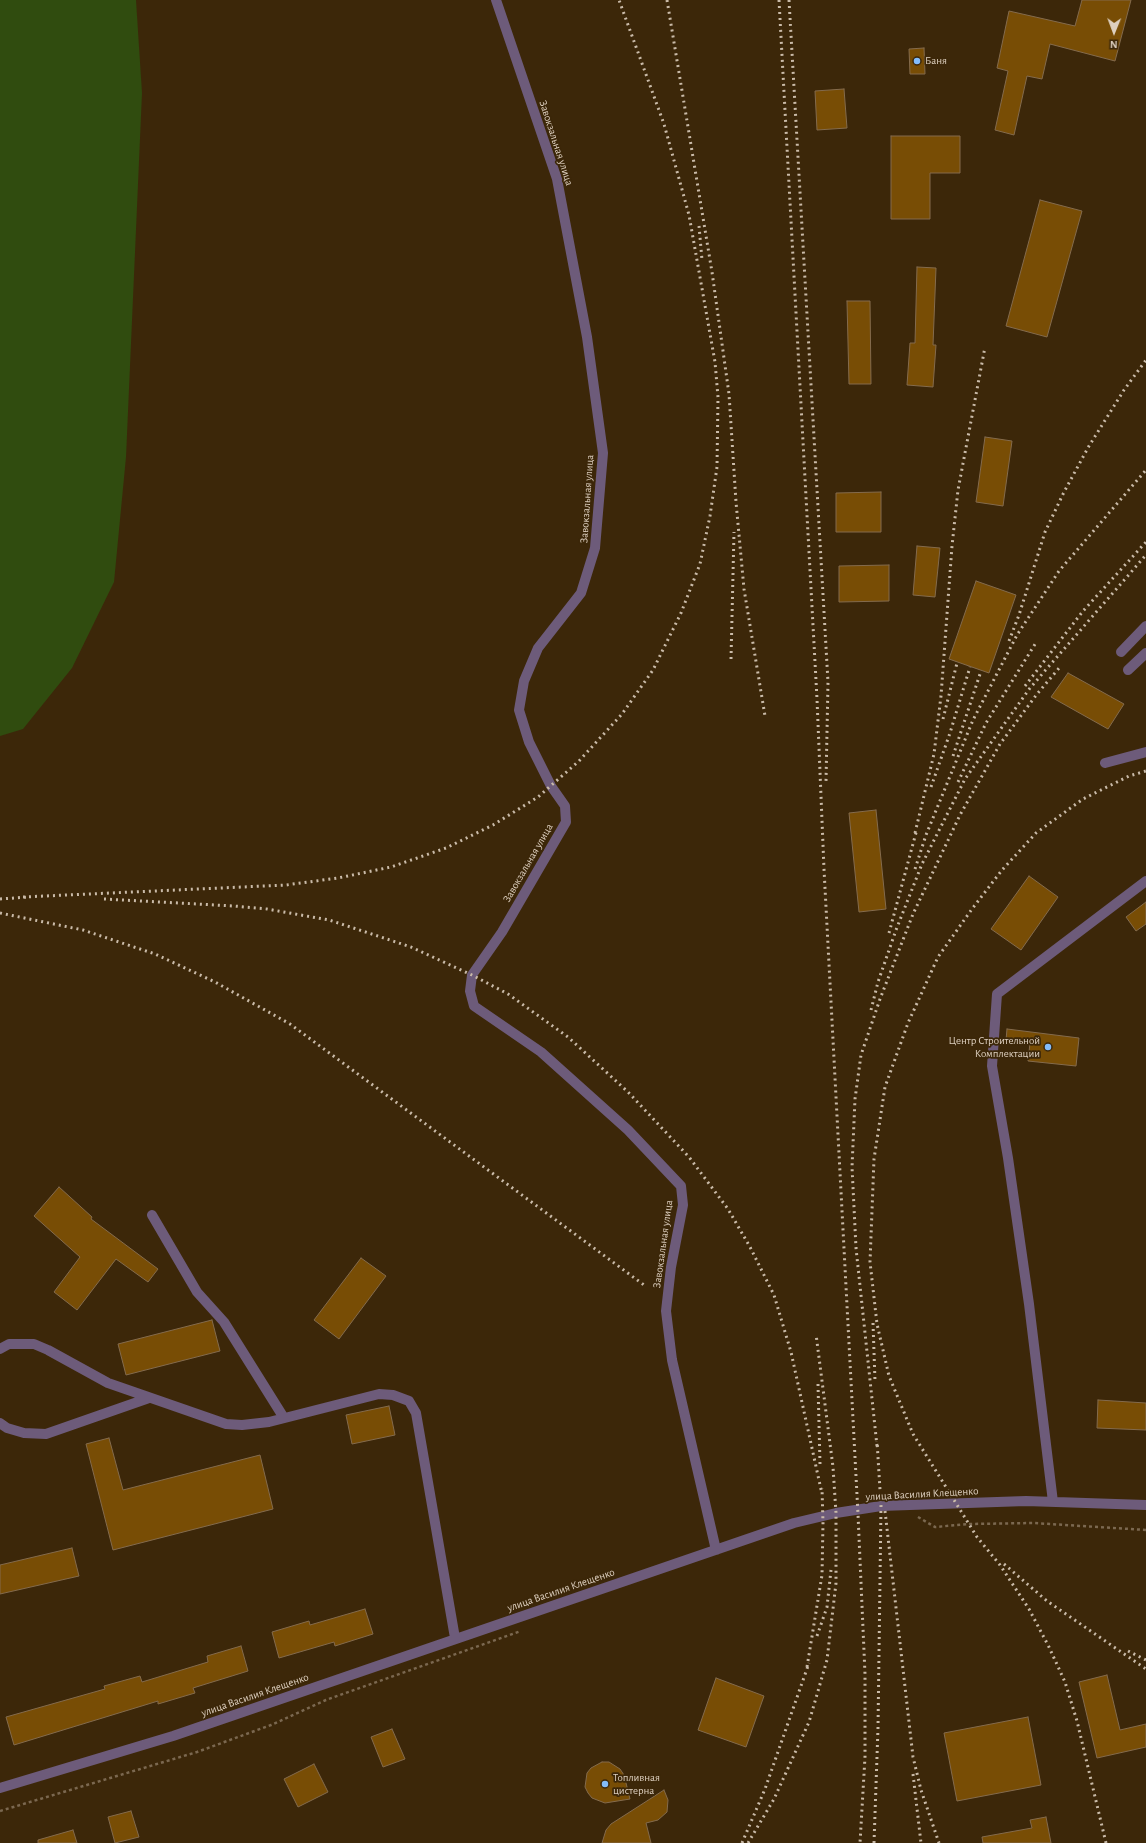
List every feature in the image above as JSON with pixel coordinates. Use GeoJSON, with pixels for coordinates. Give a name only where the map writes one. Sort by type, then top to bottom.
{"type":"FeatureCollection","features":[{"type":"Feature","properties":{"kind":"street","name":"Завокзальная улица"},"geometry":{"type":"LineString","coordinates":[[496,0],[557,179],[587,337],[602,453],[596,548],[581,593],[538,648],[524,681],[519,710],[529,742],[551,786],[565,806],[566,822],[502,932],[472,975],[470,991],[474,1006],[541,1052],[628,1130],[681,1186],[683,1205],[671,1267],[666,1311],[672,1360],[716,1550]]}},
{"type":"Feature","properties":{"kind":"street"},"geometry":{"type":"LineString","coordinates":[[1121,652],[1146,626]]}},
{"type":"Feature","properties":{"kind":"street"},"geometry":{"type":"LineString","coordinates":[[1128,670],[1146,653]]}},
{"type":"Feature","properties":{"kind":"street"},"geometry":{"type":"LineString","coordinates":[[1105,762],[1146,752]]}},
{"type":"Feature","properties":{"kind":"street"},"geometry":{"type":"LineString","coordinates":[[1053,1502],[1029,1304],[1008,1158],[992,1066],[997,994],[1146,881]]}},
{"type":"Feature","properties":{"kind":"street"},"geometry":{"type":"LineString","coordinates":[[152,1215],[197,1292],[224,1322],[284,1418]]}},
{"type":"Feature","properties":{"kind":"street"},"geometry":{"type":"LineString","coordinates":[[0,1349],[9,1344],[34,1344],[48,1350],[108,1383],[226,1424],[256,1424],[379,1394],[392,1395],[409,1401],[416,1413],[455,1638]]}},
{"type":"Feature","properties":{"kind":"street"},"geometry":{"type":"LineString","coordinates":[[0,1423],[7,1428],[24,1433],[46,1434],[149,1398]]}},
{"type":"Feature","properties":{"kind":"street","name":"улица Василия Клещенко"},"geometry":{"type":"LineString","coordinates":[[0,1788],[173,1736],[455,1638],[794,1523],[873,1507],[1053,1502],[1146,1505]]}},
{"type":"Feature","properties":{"kind":"path"},"geometry":{"type":"LineString","coordinates":[[912,1514],[934,1527],[970,1524],[1034,1523],[1146,1530]]}},
{"type":"Feature","properties":{"kind":"path"},"geometry":{"type":"LineString","coordinates":[[0,1811],[197,1752],[271,1726],[326,1700],[522,1631]]}},
{"type":"Feature","properties":{"kind":"green space"},"geometry":{"type":"Polygon","coordinates":[[[0,0],[136,0],[142,93],[126,457],[114,582],[72,668],[23,729],[0,736],[0,0]]]}},
{"type":"Feature","properties":{"kind":"building"},"geometry":{"type":"Polygon","coordinates":[[[1082,0],[1131,0],[1115,61],[1050,44],[1042,79],[1027,76],[1014,135],[995,130],[1008,71],[997,68],[1009,11],[1075,26],[1082,0]]]}},
{"type":"Feature","properties":{"kind":"building","name":"Баня"},"geometry":{"type":"Polygon","coordinates":[[[924,48],[925,74],[910,74],[909,49],[924,48]]]}},
{"type":"Feature","properties":{"kind":"building"},"geometry":{"type":"Polygon","coordinates":[[[844,89],[847,128],[817,130],[815,91],[844,89]]]}},
{"type":"Feature","properties":{"kind":"building"},"geometry":{"type":"Polygon","coordinates":[[[891,136],[960,136],[960,173],[930,173],[930,219],[891,219],[891,136]]]}},
{"type":"Feature","properties":{"kind":"building"},"geometry":{"type":"Polygon","coordinates":[[[1040,200],[1082,211],[1047,337],[1006,326],[1040,200]]]}},
{"type":"Feature","properties":{"kind":"building"},"geometry":{"type":"Polygon","coordinates":[[[917,267],[936,268],[933,345],[936,345],[933,387],[907,385],[910,343],[915,343],[917,267]]]}},
{"type":"Feature","properties":{"kind":"building"},"geometry":{"type":"Polygon","coordinates":[[[847,301],[870,301],[871,384],[849,384],[847,301]]]}},
{"type":"Feature","properties":{"kind":"building"},"geometry":{"type":"Polygon","coordinates":[[[985,437],[1012,441],[1003,506],[976,502],[985,437]]]}},
{"type":"Feature","properties":{"kind":"building"},"geometry":{"type":"Polygon","coordinates":[[[881,492],[881,532],[836,532],[836,493],[881,492]]]}},
{"type":"Feature","properties":{"kind":"building"},"geometry":{"type":"Polygon","coordinates":[[[917,546],[940,548],[935,597],[913,595],[917,546]]]}},
{"type":"Feature","properties":{"kind":"building"},"geometry":{"type":"Polygon","coordinates":[[[889,565],[889,601],[839,602],[839,566],[889,565]]]}},
{"type":"Feature","properties":{"kind":"building"},"geometry":{"type":"Polygon","coordinates":[[[976,581],[1016,595],[989,673],[949,659],[976,581]]]}},
{"type":"Feature","properties":{"kind":"building"},"geometry":{"type":"Polygon","coordinates":[[[1068,673],[1124,704],[1108,729],[1051,697],[1068,673]]]}},
{"type":"Feature","properties":{"kind":"building"},"geometry":{"type":"Polygon","coordinates":[[[876,810],[886,909],[859,912],[849,813],[876,810]]]}},
{"type":"Feature","properties":{"kind":"building"},"geometry":{"type":"Polygon","coordinates":[[[1029,876],[1058,897],[1021,950],[991,929],[1029,876]]]}},
{"type":"Feature","properties":{"kind":"building"},"geometry":{"type":"Polygon","coordinates":[[[1146,902],[1146,924],[1136,931],[1126,917],[1146,902]]]}},
{"type":"Feature","properties":{"kind":"building"},"geometry":{"type":"Polygon","coordinates":[[[1007,1029],[1079,1038],[1076,1066],[1028,1061],[1030,1043],[1006,1040],[1007,1029]]]}},
{"type":"Feature","properties":{"kind":"building"},"geometry":{"type":"Polygon","coordinates":[[[59,1187],[92,1217],[91,1219],[158,1269],[148,1282],[116,1259],[77,1310],[54,1292],[80,1257],[34,1216],[59,1187]]]}},
{"type":"Feature","properties":{"kind":"building"},"geometry":{"type":"Polygon","coordinates":[[[361,1258],[386,1276],[339,1339],[314,1320],[361,1258]]]}},
{"type":"Feature","properties":{"kind":"building"},"geometry":{"type":"Polygon","coordinates":[[[212,1320],[220,1351],[126,1375],[118,1344],[212,1320]]]}},
{"type":"Feature","properties":{"kind":"building"},"geometry":{"type":"Polygon","coordinates":[[[1098,1400],[1146,1403],[1146,1430],[1097,1428],[1098,1400]]]}},
{"type":"Feature","properties":{"kind":"building"},"geometry":{"type":"Polygon","coordinates":[[[389,1406],[395,1435],[352,1444],[346,1415],[389,1406]]]}},
{"type":"Feature","properties":{"kind":"building"},"geometry":{"type":"Polygon","coordinates":[[[109,1438],[123,1490],[260,1455],[273,1509],[113,1550],[86,1444],[109,1438]]]}},
{"type":"Feature","properties":{"kind":"building"},"geometry":{"type":"Polygon","coordinates":[[[72,1548],[79,1576],[0,1594],[0,1565],[72,1548]]]}},
{"type":"Feature","properties":{"kind":"building"},"geometry":{"type":"Polygon","coordinates":[[[365,1609],[373,1634],[335,1646],[334,1642],[279,1658],[272,1632],[309,1621],[310,1625],[365,1609]]]}},
{"type":"Feature","properties":{"kind":"building"},"geometry":{"type":"Polygon","coordinates":[[[241,1646],[248,1671],[193,1688],[195,1693],[158,1704],[158,1701],[14,1745],[6,1717],[105,1689],[104,1686],[140,1676],[142,1682],[208,1662],[207,1656],[241,1646]]]}},
{"type":"Feature","properties":{"kind":"building"},"geometry":{"type":"Polygon","coordinates":[[[1107,1675],[1120,1730],[1146,1724],[1146,1747],[1097,1758],[1079,1682],[1107,1675]]]}},
{"type":"Feature","properties":{"kind":"building"},"geometry":{"type":"Polygon","coordinates":[[[716,1678],[764,1696],[746,1747],[698,1730],[716,1678]]]}},
{"type":"Feature","properties":{"kind":"building"},"geometry":{"type":"Polygon","coordinates":[[[1028,1717],[1041,1785],[957,1801],[944,1733],[1028,1717]]]}},
{"type":"Feature","properties":{"kind":"building"},"geometry":{"type":"Polygon","coordinates":[[[392,1729],[405,1759],[383,1767],[371,1737],[392,1729]]]}},
{"type":"Feature","properties":{"kind":"building","name":"Топливная цистерна"},"geometry":{"type":"Polygon","coordinates":[[[602,1762],[609,1762],[620,1769],[624,1775],[630,1799],[605,1803],[592,1798],[588,1793],[585,1787],[587,1773],[591,1768],[602,1762]]]}},
{"type":"Feature","properties":{"kind":"building"},"geometry":{"type":"Polygon","coordinates":[[[314,1764],[328,1792],[298,1807],[284,1779],[314,1764]]]}},
{"type":"Feature","properties":{"kind":"building"},"geometry":{"type":"Polygon","coordinates":[[[664,1790],[668,1800],[667,1812],[658,1820],[646,1823],[651,1843],[602,1843],[606,1830],[611,1824],[664,1790]]]}},
{"type":"Feature","properties":{"kind":"building"},"geometry":{"type":"Polygon","coordinates":[[[131,1811],[139,1837],[115,1843],[108,1817],[131,1811]]]}},
{"type":"Feature","properties":{"kind":"building"},"geometry":{"type":"Polygon","coordinates":[[[1046,1817],[1051,1843],[983,1843],[982,1837],[1032,1828],[1030,1820],[1046,1817]]]}},
{"type":"Feature","properties":{"kind":"building"},"geometry":{"type":"Polygon","coordinates":[[[73,1830],[77,1843],[38,1843],[38,1840],[73,1830]]]}},
{"type":"Feature","properties":{"kind":"railway"},"geometry":{"type":"LineString","coordinates":[[23,897],[286,885],[338,878],[391,867],[446,848],[493,825],[538,797],[579,761],[622,714],[653,670],[681,613],[700,564],[710,516],[717,467],[718,397],[715,362],[689,215],[664,124],[619,0]]}},
{"type":"Feature","properties":{"kind":"railway"},"geometry":{"type":"LineString","coordinates":[[667,0],[712,272],[729,394],[736,502],[744,589],[765,716]]}},
{"type":"Feature","properties":{"kind":"railway"},"geometry":{"type":"LineString","coordinates":[[779,0],[817,699],[824,869],[858,1514],[865,1674],[865,1757],[860,1843]]}},
{"type":"Feature","properties":{"kind":"railway"},"geometry":{"type":"LineString","coordinates":[[789,0],[828,682],[826,781]]}},
{"type":"Feature","properties":{"kind":"railway"},"geometry":{"type":"LineString","coordinates":[[699,226],[702,260]]}},
{"type":"Feature","properties":{"kind":"railway"},"geometry":{"type":"LineString","coordinates":[[915,833],[934,754],[941,696],[952,546],[958,490],[985,347]]}},
{"type":"Feature","properties":{"kind":"railway"},"geometry":{"type":"LineString","coordinates":[[1009,641],[1019,615],[1045,532],[1064,492],[1089,446],[1124,390],[1146,360]]}},
{"type":"Feature","properties":{"kind":"railway"},"geometry":{"type":"LineString","coordinates":[[915,869],[926,835],[973,720],[1017,635],[1059,571],[1146,470]]}},
{"type":"Feature","properties":{"kind":"railway"},"geometry":{"type":"LineString","coordinates":[[731,659],[734,532]]}},
{"type":"Feature","properties":{"kind":"railway"},"geometry":{"type":"LineString","coordinates":[[1025,686],[1083,611],[1146,542]]}},
{"type":"Feature","properties":{"kind":"railway"},"geometry":{"type":"LineString","coordinates":[[871,1010],[878,982],[896,930],[922,864],[965,779],[1030,688],[1146,555]]}},
{"type":"Feature","properties":{"kind":"railway"},"geometry":{"type":"LineString","coordinates":[[958,782],[986,723],[1037,641]]}},
{"type":"Feature","properties":{"kind":"railway"},"geometry":{"type":"LineString","coordinates":[[943,719],[957,663]]}},
{"type":"Feature","properties":{"kind":"railway"},"geometry":{"type":"LineString","coordinates":[[931,787],[950,733],[970,667]]}},
{"type":"Feature","properties":{"kind":"railway"},"geometry":{"type":"LineString","coordinates":[[877,1446],[856,1248],[852,1167],[855,1099],[861,1055],[880,999],[913,914],[960,815],[1000,744],[1037,694],[1060,667]]}},
{"type":"Feature","properties":{"kind":"railway"},"geometry":{"type":"LineString","coordinates":[[953,756],[981,671]]}},
{"type":"Feature","properties":{"kind":"railway"},"geometry":{"type":"LineString","coordinates":[[1106,1843],[1077,1721],[1065,1682],[1049,1647],[1029,1609],[1000,1565],[977,1537],[913,1434],[889,1376],[877,1324],[870,1262],[874,1159],[885,1087],[908,1023],[938,957],[1002,870],[1036,833],[1083,799],[1129,776],[1146,771]]}},
{"type":"Feature","properties":{"kind":"railway"},"geometry":{"type":"LineString","coordinates":[[889,933],[917,829]]}},
{"type":"Feature","properties":{"kind":"railway"},"geometry":{"type":"LineString","coordinates":[[0,899],[28,897]]}},
{"type":"Feature","properties":{"kind":"railway"},"geometry":{"type":"LineString","coordinates":[[104,899],[267,909],[329,920],[411,947],[472,975],[508,994],[568,1037],[628,1092],[689,1157],[728,1209],[750,1247],[774,1295],[791,1352],[822,1494]]}},
{"type":"Feature","properties":{"kind":"railway"},"geometry":{"type":"LineString","coordinates":[[0,913],[83,930],[155,954],[215,982],[290,1024],[644,1285]]}},
{"type":"Feature","properties":{"kind":"railway"},"geometry":{"type":"LineString","coordinates":[[873,1323],[875,1381]]}},
{"type":"Feature","properties":{"kind":"railway"},"geometry":{"type":"LineString","coordinates":[[748,1843],[774,1799],[809,1722],[827,1660],[836,1583],[836,1513],[833,1467],[816,1334]]}},
{"type":"Feature","properties":{"kind":"railway"},"geometry":{"type":"LineString","coordinates":[[818,1384],[820,1464]]}},
{"type":"Feature","properties":{"kind":"railway"},"geometry":{"type":"LineString","coordinates":[[874,1843],[878,1728],[881,1506],[877,1441]]}},
{"type":"Feature","properties":{"kind":"railway"},"geometry":{"type":"LineString","coordinates":[[807,1667],[822,1575],[822,1488]]}},
{"type":"Feature","properties":{"kind":"railway"},"geometry":{"type":"LineString","coordinates":[[885,1511],[913,1757],[921,1790],[939,1843]]}},
{"type":"Feature","properties":{"kind":"railway"},"geometry":{"type":"LineString","coordinates":[[1004,1564],[1047,1601],[1146,1669]]}},
{"type":"Feature","properties":{"kind":"railway"},"geometry":{"type":"LineString","coordinates":[[817,1636],[827,1607],[831,1570]]}},
{"type":"Feature","properties":{"kind":"railway"},"geometry":{"type":"LineString","coordinates":[[1128,1651],[1146,1660]]}},
{"type":"Feature","properties":{"kind":"railway"},"geometry":{"type":"LineString","coordinates":[[742,1843],[765,1789],[809,1663]]}},
{"type":"Feature","properties":{"kind":"railway"},"geometry":{"type":"LineString","coordinates":[[913,1774],[921,1843]]}},
{"type":"Feature","properties":{"kind":"place","name":"Баня"},"geometry":{"type":"Point","coordinates":[917,61]}},
{"type":"Feature","properties":{"kind":"place","name":"Центр Строительной Комплектации"},"geometry":{"type":"Point","coordinates":[1048,1047]}},
{"type":"Feature","properties":{"kind":"place","name":"Топливная цистерна"},"geometry":{"type":"Point","coordinates":[605,1784]}}]}
